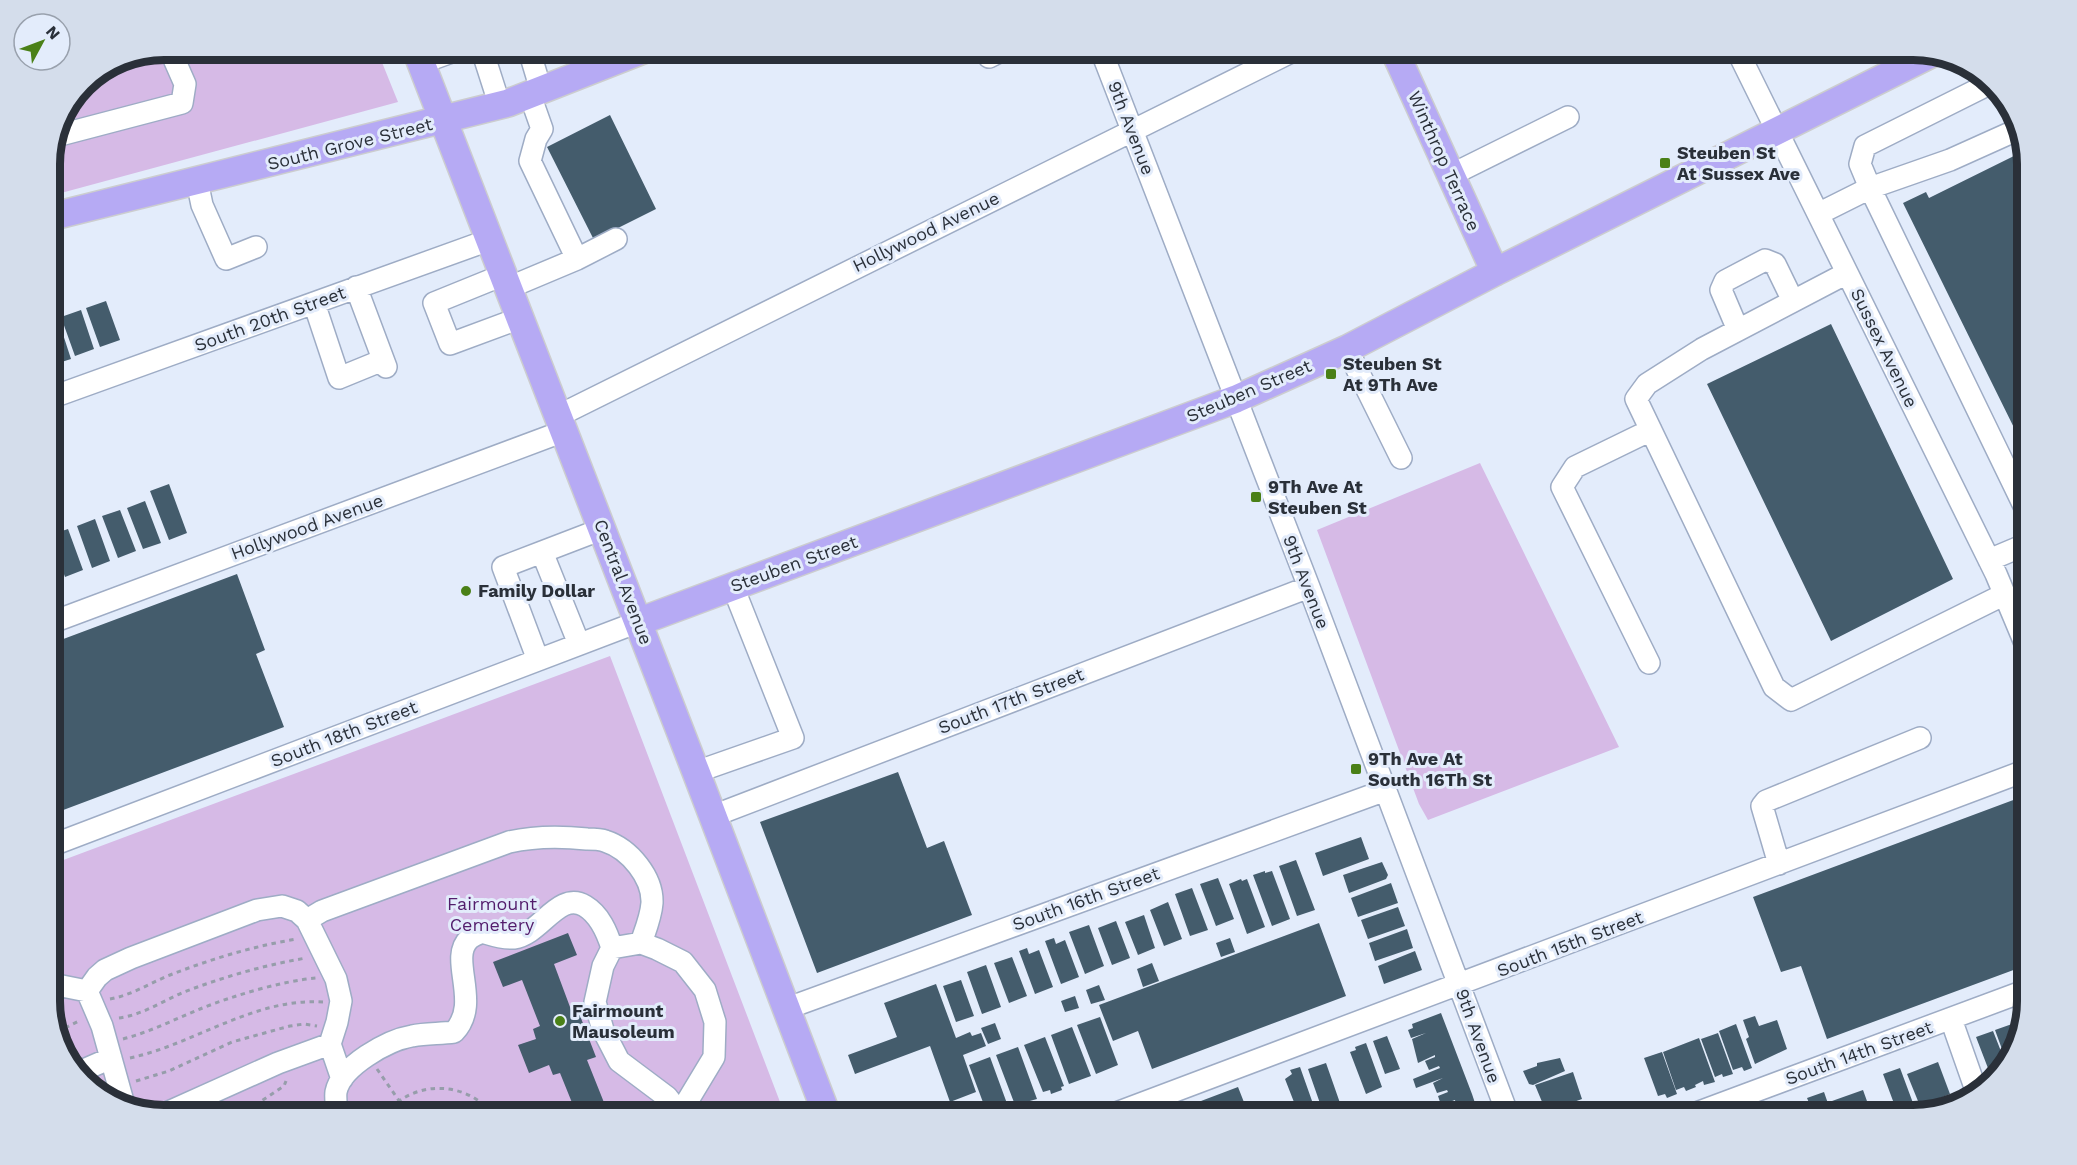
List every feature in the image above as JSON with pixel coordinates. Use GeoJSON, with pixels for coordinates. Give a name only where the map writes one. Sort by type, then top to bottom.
{"type":"FeatureCollection","features":[{"type":"Feature","properties":{"kind":"main road","name":"Central Avenue"},"geometry":{"type":"LineString","coordinates":[[420,60],[788,1008],[823,1105]]}},
{"type":"Feature","properties":{"kind":"main road","name":"South Grove Street"},"geometry":{"type":"LineString","coordinates":[[60,215],[500,106],[618,60]]}},
{"type":"Feature","properties":{"kind":"main road","name":"Winthrop Terrace"},"geometry":{"type":"LineString","coordinates":[[1399,60],[1495,272]]}},
{"type":"Feature","properties":{"kind":"main road","name":"Steuben Street"},"geometry":{"type":"LineString","coordinates":[[638,622],[1236,399],[1347,349],[1495,272],[1918,60]]}},
{"type":"Feature","properties":{"kind":"street"},"geometry":{"type":"LineString","coordinates":[[65,134],[182,104],[185,84],[174,60]]}},
{"type":"Feature","properties":{"kind":"street"},"geometry":{"type":"LineString","coordinates":[[487,60],[500,106]]}},
{"type":"Feature","properties":{"kind":"street"},"geometry":{"type":"LineString","coordinates":[[531,60],[542,129],[530,161],[578,259]]}},
{"type":"Feature","properties":{"kind":"street","name":"9th Avenue"},"geometry":{"type":"LineString","coordinates":[[1105,60],[1309,587],[1504,1105]]}},
{"type":"Feature","properties":{"kind":"street","name":"Hollywood Avenue"},"geometry":{"type":"LineString","coordinates":[[60,618],[561,423],[1132,130],[1275,60]]}},
{"type":"Feature","properties":{"kind":"street","name":"Sussex Avenue"},"geometry":{"type":"LineString","coordinates":[[1742,60],[2006,594],[2017,622]]}},
{"type":"Feature","properties":{"kind":"street"},"geometry":{"type":"LineString","coordinates":[[1982,87],[1865,146],[1860,164],[2017,491]]}},
{"type":"Feature","properties":{"kind":"street"},"geometry":{"type":"LineString","coordinates":[[1451,175],[1568,117]]}},
{"type":"Feature","properties":{"kind":"street"},"geometry":{"type":"LineString","coordinates":[[1818,214],[1870,188],[1950,160],[2011,132]]}},
{"type":"Feature","properties":{"kind":"street"},"geometry":{"type":"LineString","coordinates":[[197,181],[202,206],[226,259],[256,247]]}},
{"type":"Feature","properties":{"kind":"street"},"geometry":{"type":"LineString","coordinates":[[520,318],[450,344],[434,303],[578,259],[616,239]]}},
{"type":"Feature","properties":{"kind":"street","name":"South 20th Street"},"geometry":{"type":"LineString","coordinates":[[60,394],[489,240]]}},
{"type":"Feature","properties":{"kind":"street"},"geometry":{"type":"LineString","coordinates":[[1738,330],[1721,290],[1725,281],[1765,260],[1775,264],[1793,302]]}},
{"type":"Feature","properties":{"kind":"street"},"geometry":{"type":"LineString","coordinates":[[1848,273],[1702,349],[1647,384],[1636,399],[1774,687],[1791,700],[2006,594]]}},
{"type":"Feature","properties":{"kind":"street"},"geometry":{"type":"LineString","coordinates":[[314,303],[339,378],[385,363],[356,288]]}},
{"type":"Feature","properties":{"kind":"street"},"geometry":{"type":"LineString","coordinates":[[1347,349],[1401,458]]}},
{"type":"Feature","properties":{"kind":"street"},"geometry":{"type":"LineString","coordinates":[[1649,663],[1563,487],[1575,467],[1651,430]]}},
{"type":"Feature","properties":{"kind":"street"},"geometry":{"type":"LineString","coordinates":[[538,660],[503,567],[602,529]]}},
{"type":"Feature","properties":{"kind":"street"},"geometry":{"type":"LineString","coordinates":[[1989,560],[2017,548]]}},
{"type":"Feature","properties":{"kind":"street"},"geometry":{"type":"LineString","coordinates":[[542,552],[579,644]]}},
{"type":"Feature","properties":{"kind":"street"},"geometry":{"type":"LineString","coordinates":[[696,772],[793,738],[733,587]]}},
{"type":"Feature","properties":{"kind":"street","name":"South 17th Street"},"geometry":{"type":"LineString","coordinates":[[713,816],[1309,587]]}},
{"type":"Feature","properties":{"kind":"street","name":"South 18th Street"},"geometry":{"type":"LineString","coordinates":[[60,842],[638,622]]}},
{"type":"Feature","properties":{"kind":"street"},"geometry":{"type":"LineString","coordinates":[[1779,864],[1762,806],[1766,801],[1920,738]]}},
{"type":"Feature","properties":{"kind":"street","name":"South 15th Street"},"geometry":{"type":"LineString","coordinates":[[1141,1105],[2017,774]]}},
{"type":"Feature","properties":{"kind":"street","name":"South 16th Street"},"geometry":{"type":"LineString","coordinates":[[788,1008],[1386,790]]}},
{"type":"Feature","properties":{"kind":"street"},"geometry":{"type":"LineString","coordinates":[[307,929],[322,911],[509,842],[531,837],[567,837],[605,841],[621,850],[640,867],[650,886],[652,904],[641,944]]}},
{"type":"Feature","properties":{"kind":"street"},"geometry":{"type":"LineString","coordinates":[[337,1105],[336,1092],[342,1078],[368,1056],[409,1036],[454,1032],[462,1024],[466,1011],[465,980],[461,962],[463,949],[470,938],[482,932],[501,938],[514,938],[526,934],[539,926],[561,905],[571,902],[580,903],[592,910],[607,934],[612,948],[603,966],[595,1002],[603,1030],[619,1061],[667,1097],[673,1105]]}},
{"type":"Feature","properties":{"kind":"street"},"geometry":{"type":"LineString","coordinates":[[123,1096],[118,1052],[102,1026],[95,995],[97,977],[105,970],[131,958],[257,910],[282,906],[297,911],[336,979],[341,1001],[337,1022],[328,1037],[285,1060],[184,1105]]}},
{"type":"Feature","properties":{"kind":"street"},"geometry":{"type":"LineString","coordinates":[[612,948],[641,944],[683,962],[705,990],[715,1022],[714,1057],[686,1105]]}},
{"type":"Feature","properties":{"kind":"street"},"geometry":{"type":"LineString","coordinates":[[60,987],[95,995]]}},
{"type":"Feature","properties":{"kind":"street","name":"South 14th Street"},"geometry":{"type":"LineString","coordinates":[[1720,1105],[2017,994]]}},
{"type":"Feature","properties":{"kind":"street"},"geometry":{"type":"LineString","coordinates":[[1951,1019],[1974,1084]]}},
{"type":"Feature","properties":{"kind":"street"},"geometry":{"type":"LineString","coordinates":[[328,1037],[342,1078]]}},
{"type":"Feature","properties":{"kind":"street"},"geometry":{"type":"LineString","coordinates":[[86,1068],[118,1052]]}},
{"type":"Feature","properties":{"kind":"path"},"geometry":{"type":"LineString","coordinates":[[95,995],[123,996],[168,976],[307,929]]}},
{"type":"Feature","properties":{"kind":"path"},"geometry":{"type":"LineString","coordinates":[[116,1019],[135,1014],[201,986],[268,966],[310,957]]}},
{"type":"Feature","properties":{"kind":"path"},"geometry":{"type":"LineString","coordinates":[[118,1052],[149,1032],[194,1012],[274,986],[319,978]]}},
{"type":"Feature","properties":{"kind":"path"},"geometry":{"type":"LineString","coordinates":[[118,1052],[165,1049],[215,1026],[272,1008],[305,1001],[334,1004]]}},
{"type":"Feature","properties":{"kind":"path"},"geometry":{"type":"LineString","coordinates":[[64,1028],[88,1016]]}},
{"type":"Feature","properties":{"kind":"path"},"geometry":{"type":"LineString","coordinates":[[132,1082],[169,1071],[232,1042],[269,1031],[304,1024],[315,1025],[328,1037]]}},
{"type":"Feature","properties":{"kind":"path"},"geometry":{"type":"LineString","coordinates":[[368,1056],[401,1105]]}},
{"type":"Feature","properties":{"kind":"path"},"geometry":{"type":"LineString","coordinates":[[256,1105],[284,1086],[285,1060]]}},
{"type":"Feature","properties":{"kind":"path"},"geometry":{"type":"LineString","coordinates":[[395,1105],[398,1101],[422,1090],[434,1088],[454,1090],[476,1098],[483,1105]]}},
{"type":"Feature","properties":{"kind":"green space"},"geometry":{"type":"Polygon","coordinates":[[[164,60],[381,60],[398,102],[60,193],[60,158],[64,137],[78,106],[106,78],[125,68],[144,62],[164,60]]]}},
{"type":"Feature","properties":{"kind":"green space"},"geometry":{"type":"Polygon","coordinates":[[[1480,463],[1619,747],[1428,820],[1419,804],[1317,530],[1480,463]]]}},
{"type":"Feature","properties":{"kind":"green space","name":"Fairmount Cemetery"},"geometry":{"type":"Polygon","coordinates":[[[610,656],[781,1105],[164,1105],[125,1097],[101,1083],[82,1064],[74,1053],[64,1028],[60,1007],[60,861],[610,656]]]}},
{"type":"Feature","properties":{"kind":"building"},"geometry":{"type":"Polygon","coordinates":[[[610,115],[656,209],[594,240],[547,147],[610,115]]]}},
{"type":"Feature","properties":{"kind":"building"},"geometry":{"type":"Polygon","coordinates":[[[2016,155],[2017,434],[1903,203],[1926,192],[1929,198],[2016,155]]]}},
{"type":"Feature","properties":{"kind":"building"},"geometry":{"type":"Polygon","coordinates":[[[106,301],[120,340],[100,347],[86,308],[106,301]]]}},
{"type":"Feature","properties":{"kind":"building"},"geometry":{"type":"Polygon","coordinates":[[[81,310],[94,349],[75,356],[61,317],[81,310]]]}},
{"type":"Feature","properties":{"kind":"building"},"geometry":{"type":"Polygon","coordinates":[[[1831,324],[1953,579],[1831,641],[1707,384],[1831,324]]]}},
{"type":"Feature","properties":{"kind":"building"},"geometry":{"type":"Polygon","coordinates":[[[60,325],[71,359],[60,362],[60,325]]]}},
{"type":"Feature","properties":{"kind":"building"},"geometry":{"type":"Polygon","coordinates":[[[169,484],[187,533],[169,540],[150,491],[169,484]]]}},
{"type":"Feature","properties":{"kind":"building"},"geometry":{"type":"Polygon","coordinates":[[[145,501],[161,543],[143,549],[127,508],[145,501]]]}},
{"type":"Feature","properties":{"kind":"building"},"geometry":{"type":"Polygon","coordinates":[[[120,510],[136,551],[118,558],[102,516],[120,510]]]}},
{"type":"Feature","properties":{"kind":"building"},"geometry":{"type":"Polygon","coordinates":[[[95,519],[110,561],[92,568],[77,526],[95,519]]]}},
{"type":"Feature","properties":{"kind":"building"},"geometry":{"type":"Polygon","coordinates":[[[68,529],[83,570],[65,577],[60,563],[60,532],[68,529]]]}},
{"type":"Feature","properties":{"kind":"building"},"geometry":{"type":"Polygon","coordinates":[[[237,574],[265,650],[256,654],[284,727],[60,811],[60,640],[237,574]]]}},
{"type":"Feature","properties":{"kind":"building"},"geometry":{"type":"Polygon","coordinates":[[[898,772],[927,848],[944,841],[972,915],[817,973],[760,822],[898,772]]]}},
{"type":"Feature","properties":{"kind":"building"},"geometry":{"type":"Polygon","coordinates":[[[2017,800],[2017,969],[1827,1039],[1801,966],[1781,972],[1753,897],[2017,800]]]}},
{"type":"Feature","properties":{"kind":"building"},"geometry":{"type":"Polygon","coordinates":[[[1361,837],[1369,859],[1323,876],[1315,853],[1361,837]]]}},
{"type":"Feature","properties":{"kind":"building"},"geometry":{"type":"Polygon","coordinates":[[[1296,860],[1315,910],[1297,916],[1279,866],[1296,860]]]}},
{"type":"Feature","properties":{"kind":"building"},"geometry":{"type":"Polygon","coordinates":[[[1382,862],[1388,875],[1386,879],[1349,893],[1343,875],[1382,862]]]}},
{"type":"Feature","properties":{"kind":"building"},"geometry":{"type":"Polygon","coordinates":[[[1265,871],[1265,873],[1272,871],[1290,919],[1272,926],[1253,875],[1265,871]]]}},
{"type":"Feature","properties":{"kind":"building"},"geometry":{"type":"Polygon","coordinates":[[[1218,878],[1234,919],[1216,926],[1200,884],[1218,878]]]}},
{"type":"Feature","properties":{"kind":"building"},"geometry":{"type":"Polygon","coordinates":[[[1241,879],[1242,881],[1247,879],[1265,927],[1247,934],[1229,884],[1241,879]]]}},
{"type":"Feature","properties":{"kind":"building"},"geometry":{"type":"Polygon","coordinates":[[[1391,883],[1398,903],[1358,917],[1351,898],[1391,883]]]}},
{"type":"Feature","properties":{"kind":"building"},"geometry":{"type":"Polygon","coordinates":[[[1192,888],[1208,930],[1190,936],[1175,894],[1192,888]]]}},
{"type":"Feature","properties":{"kind":"building"},"geometry":{"type":"Polygon","coordinates":[[[1168,902],[1182,939],[1164,946],[1150,910],[1168,902]]]}},
{"type":"Feature","properties":{"kind":"building"},"geometry":{"type":"Polygon","coordinates":[[[1398,907],[1405,926],[1368,939],[1361,920],[1398,907]]]}},
{"type":"Feature","properties":{"kind":"building"},"geometry":{"type":"Polygon","coordinates":[[[1144,915],[1155,948],[1138,955],[1125,922],[1144,915]]]}},
{"type":"Feature","properties":{"kind":"building"},"geometry":{"type":"Polygon","coordinates":[[[1116,921],[1130,958],[1112,965],[1098,928],[1116,921]]]}},
{"type":"Feature","properties":{"kind":"building"},"geometry":{"type":"Polygon","coordinates":[[[1319,923],[1346,996],[1152,1069],[1138,1031],[1113,1041],[1099,1005],[1319,923]]]}},
{"type":"Feature","properties":{"kind":"building"},"geometry":{"type":"Polygon","coordinates":[[[1089,925],[1104,966],[1085,974],[1069,932],[1089,925]]]}},
{"type":"Feature","properties":{"kind":"building"},"geometry":{"type":"Polygon","coordinates":[[[1407,929],[1413,948],[1375,961],[1369,943],[1407,929]]]}},
{"type":"Feature","properties":{"kind":"building","name":"Fairmount Mausoleum"},"geometry":{"type":"Polygon","coordinates":[[[568,933],[577,955],[554,964],[573,1015],[579,1013],[596,1057],[587,1060],[605,1105],[573,1105],[560,1073],[553,1075],[549,1065],[529,1073],[518,1045],[536,1039],[533,1029],[540,1026],[522,980],[503,987],[493,962],[568,933]]]}},
{"type":"Feature","properties":{"kind":"building"},"geometry":{"type":"Polygon","coordinates":[[[1054,938],[1056,944],[1065,940],[1079,977],[1061,984],[1045,941],[1054,938]]]}},
{"type":"Feature","properties":{"kind":"building"},"geometry":{"type":"Polygon","coordinates":[[[1230,938],[1235,952],[1221,957],[1216,943],[1230,938]]]}},
{"type":"Feature","properties":{"kind":"building"},"geometry":{"type":"Polygon","coordinates":[[[1027,948],[1029,954],[1039,950],[1053,987],[1035,994],[1019,951],[1027,948]]]}},
{"type":"Feature","properties":{"kind":"building"},"geometry":{"type":"Polygon","coordinates":[[[1415,951],[1422,970],[1384,984],[1378,966],[1415,951]]]}},
{"type":"Feature","properties":{"kind":"building"},"geometry":{"type":"Polygon","coordinates":[[[1012,957],[1027,996],[1009,1003],[994,963],[1012,957]]]}},
{"type":"Feature","properties":{"kind":"building"},"geometry":{"type":"Polygon","coordinates":[[[1152,963],[1159,981],[1143,987],[1137,969],[1152,963]]]}},
{"type":"Feature","properties":{"kind":"building"},"geometry":{"type":"Polygon","coordinates":[[[986,965],[1001,1007],[982,1014],[967,972],[986,965]]]}},
{"type":"Feature","properties":{"kind":"building"},"geometry":{"type":"Polygon","coordinates":[[[961,980],[974,1016],[956,1022],[943,986],[961,980]]]}},
{"type":"Feature","properties":{"kind":"building"},"geometry":{"type":"Polygon","coordinates":[[[936,984],[956,1038],[970,1032],[972,1036],[981,1033],[986,1046],[963,1055],[976,1092],[950,1102],[930,1046],[855,1074],[848,1055],[897,1037],[884,1003],[936,984]]]}},
{"type":"Feature","properties":{"kind":"building"},"geometry":{"type":"Polygon","coordinates":[[[1099,985],[1105,1000],[1091,1004],[1086,990],[1099,985]]]}},
{"type":"Feature","properties":{"kind":"building"},"geometry":{"type":"Polygon","coordinates":[[[1075,996],[1079,1008],[1065,1012],[1061,1001],[1075,996]]]}},
{"type":"Feature","properties":{"kind":"building"},"geometry":{"type":"Polygon","coordinates":[[[1441,1013],[1476,1105],[1456,1105],[1455,1100],[1441,1105],[1438,1096],[1448,1092],[1447,1090],[1437,1093],[1433,1083],[1443,1078],[1416,1088],[1413,1079],[1440,1068],[1439,1066],[1429,1070],[1425,1061],[1435,1055],[1418,1063],[1412,1039],[1426,1033],[1411,1038],[1408,1030],[1413,1028],[1412,1024],[1441,1013]]]}},
{"type":"Feature","properties":{"kind":"building"},"geometry":{"type":"Polygon","coordinates":[[[1755,1016],[1759,1026],[1777,1020],[1787,1049],[1755,1064],[1746,1039],[1749,1037],[1743,1020],[1755,1016]]]}},
{"type":"Feature","properties":{"kind":"building"},"geometry":{"type":"Polygon","coordinates":[[[1100,1017],[1118,1065],[1096,1074],[1077,1025],[1100,1017]]]}},
{"type":"Feature","properties":{"kind":"building"},"geometry":{"type":"Polygon","coordinates":[[[995,1023],[1001,1039],[988,1044],[981,1028],[995,1023]]]}},
{"type":"Feature","properties":{"kind":"building"},"geometry":{"type":"Polygon","coordinates":[[[1736,1024],[1752,1068],[1744,1071],[1742,1067],[1733,1070],[1719,1031],[1736,1024]]]}},
{"type":"Feature","properties":{"kind":"building"},"geometry":{"type":"Polygon","coordinates":[[[2012,1024],[2013,1028],[2003,1053],[1995,1030],[2012,1024]]]}},
{"type":"Feature","properties":{"kind":"building"},"geometry":{"type":"Polygon","coordinates":[[[1072,1027],[1091,1076],[1069,1084],[1051,1035],[1072,1027]]]}},
{"type":"Feature","properties":{"kind":"building"},"geometry":{"type":"Polygon","coordinates":[[[1993,1031],[2002,1054],[1989,1071],[1976,1037],[1993,1031]]]}},
{"type":"Feature","properties":{"kind":"building"},"geometry":{"type":"Polygon","coordinates":[[[1718,1033],[1733,1074],[1723,1077],[1722,1074],[1715,1077],[1701,1039],[1718,1033]]]}},
{"type":"Feature","properties":{"kind":"building"},"geometry":{"type":"Polygon","coordinates":[[[1387,1036],[1400,1069],[1385,1074],[1373,1041],[1387,1036]]]}},
{"type":"Feature","properties":{"kind":"building"},"geometry":{"type":"Polygon","coordinates":[[[1045,1037],[1064,1086],[1061,1087],[1062,1090],[1051,1094],[1050,1090],[1043,1092],[1024,1045],[1045,1037]]]}},
{"type":"Feature","properties":{"kind":"building"},"geometry":{"type":"Polygon","coordinates":[[[1699,1038],[1715,1082],[1704,1085],[1703,1081],[1686,1091],[1684,1087],[1676,1090],[1663,1052],[1699,1038]]]}},
{"type":"Feature","properties":{"kind":"building"},"geometry":{"type":"Polygon","coordinates":[[[1366,1043],[1382,1087],[1366,1094],[1350,1052],[1356,1050],[1355,1047],[1366,1043]]]}},
{"type":"Feature","properties":{"kind":"building"},"geometry":{"type":"Polygon","coordinates":[[[1018,1047],[1037,1099],[1015,1105],[996,1055],[1018,1047]]]}},
{"type":"Feature","properties":{"kind":"building"},"geometry":{"type":"Polygon","coordinates":[[[1662,1052],[1677,1094],[1667,1098],[1665,1094],[1658,1096],[1644,1058],[1662,1052]]]}},
{"type":"Feature","properties":{"kind":"building"},"geometry":{"type":"Polygon","coordinates":[[[990,1057],[1008,1105],[984,1105],[969,1065],[990,1057]]]}},
{"type":"Feature","properties":{"kind":"building"},"geometry":{"type":"Polygon","coordinates":[[[1560,1058],[1565,1071],[1533,1085],[1529,1084],[1523,1071],[1537,1066],[1537,1063],[1560,1058]]]}},
{"type":"Feature","properties":{"kind":"building"},"geometry":{"type":"Polygon","coordinates":[[[1938,1062],[1950,1094],[1919,1104],[1907,1074],[1938,1062]]]}},
{"type":"Feature","properties":{"kind":"building"},"geometry":{"type":"Polygon","coordinates":[[[1326,1063],[1340,1103],[1321,1105],[1308,1069],[1326,1063]]]}},
{"type":"Feature","properties":{"kind":"building"},"geometry":{"type":"Polygon","coordinates":[[[1300,1067],[1313,1105],[1295,1105],[1285,1079],[1292,1074],[1290,1070],[1300,1067]]]}},
{"type":"Feature","properties":{"kind":"building"},"geometry":{"type":"Polygon","coordinates":[[[1900,1068],[1913,1103],[1895,1105],[1883,1074],[1900,1068]]]}},
{"type":"Feature","properties":{"kind":"building"},"geometry":{"type":"Polygon","coordinates":[[[1573,1072],[1582,1099],[1566,1105],[1543,1105],[1535,1085],[1573,1072]]]}},
{"type":"Feature","properties":{"kind":"building"},"geometry":{"type":"Polygon","coordinates":[[[1238,1087],[1245,1105],[1190,1105],[1238,1087]]]}},
{"type":"Feature","properties":{"kind":"building"},"geometry":{"type":"Polygon","coordinates":[[[1863,1090],[1868,1105],[1833,1105],[1832,1101],[1863,1090]]]}},
{"type":"Feature","properties":{"kind":"building"},"geometry":{"type":"Polygon","coordinates":[[[1824,1092],[1829,1105],[1810,1105],[1807,1098],[1824,1092]]]}},
{"type":"Feature","properties":{"kind":"building"},"geometry":{"type":"Polygon","coordinates":[[[1583,1101],[1584,1105],[1573,1105],[1583,1101]]]}},
{"type":"Feature","properties":{"kind":"place","name":"Steuben St At Sussex Ave"},"geometry":{"type":"Point","coordinates":[1665,163]}},
{"type":"Feature","properties":{"kind":"place","name":"Steuben St At 9Th Ave"},"geometry":{"type":"Point","coordinates":[1331,374]}},
{"type":"Feature","properties":{"kind":"place","name":"9Th Ave At Steuben St"},"geometry":{"type":"Point","coordinates":[1256,497]}},
{"type":"Feature","properties":{"kind":"place","name":"Family Dollar"},"geometry":{"type":"Point","coordinates":[466,591]}},
{"type":"Feature","properties":{"kind":"place","name":"9Th Ave At South 16Th St"},"geometry":{"type":"Point","coordinates":[1356,769]}},
{"type":"Feature","properties":{"kind":"place","name":"Fairmount Mausoleum"},"geometry":{"type":"Point","coordinates":[560,1021]}}]}
